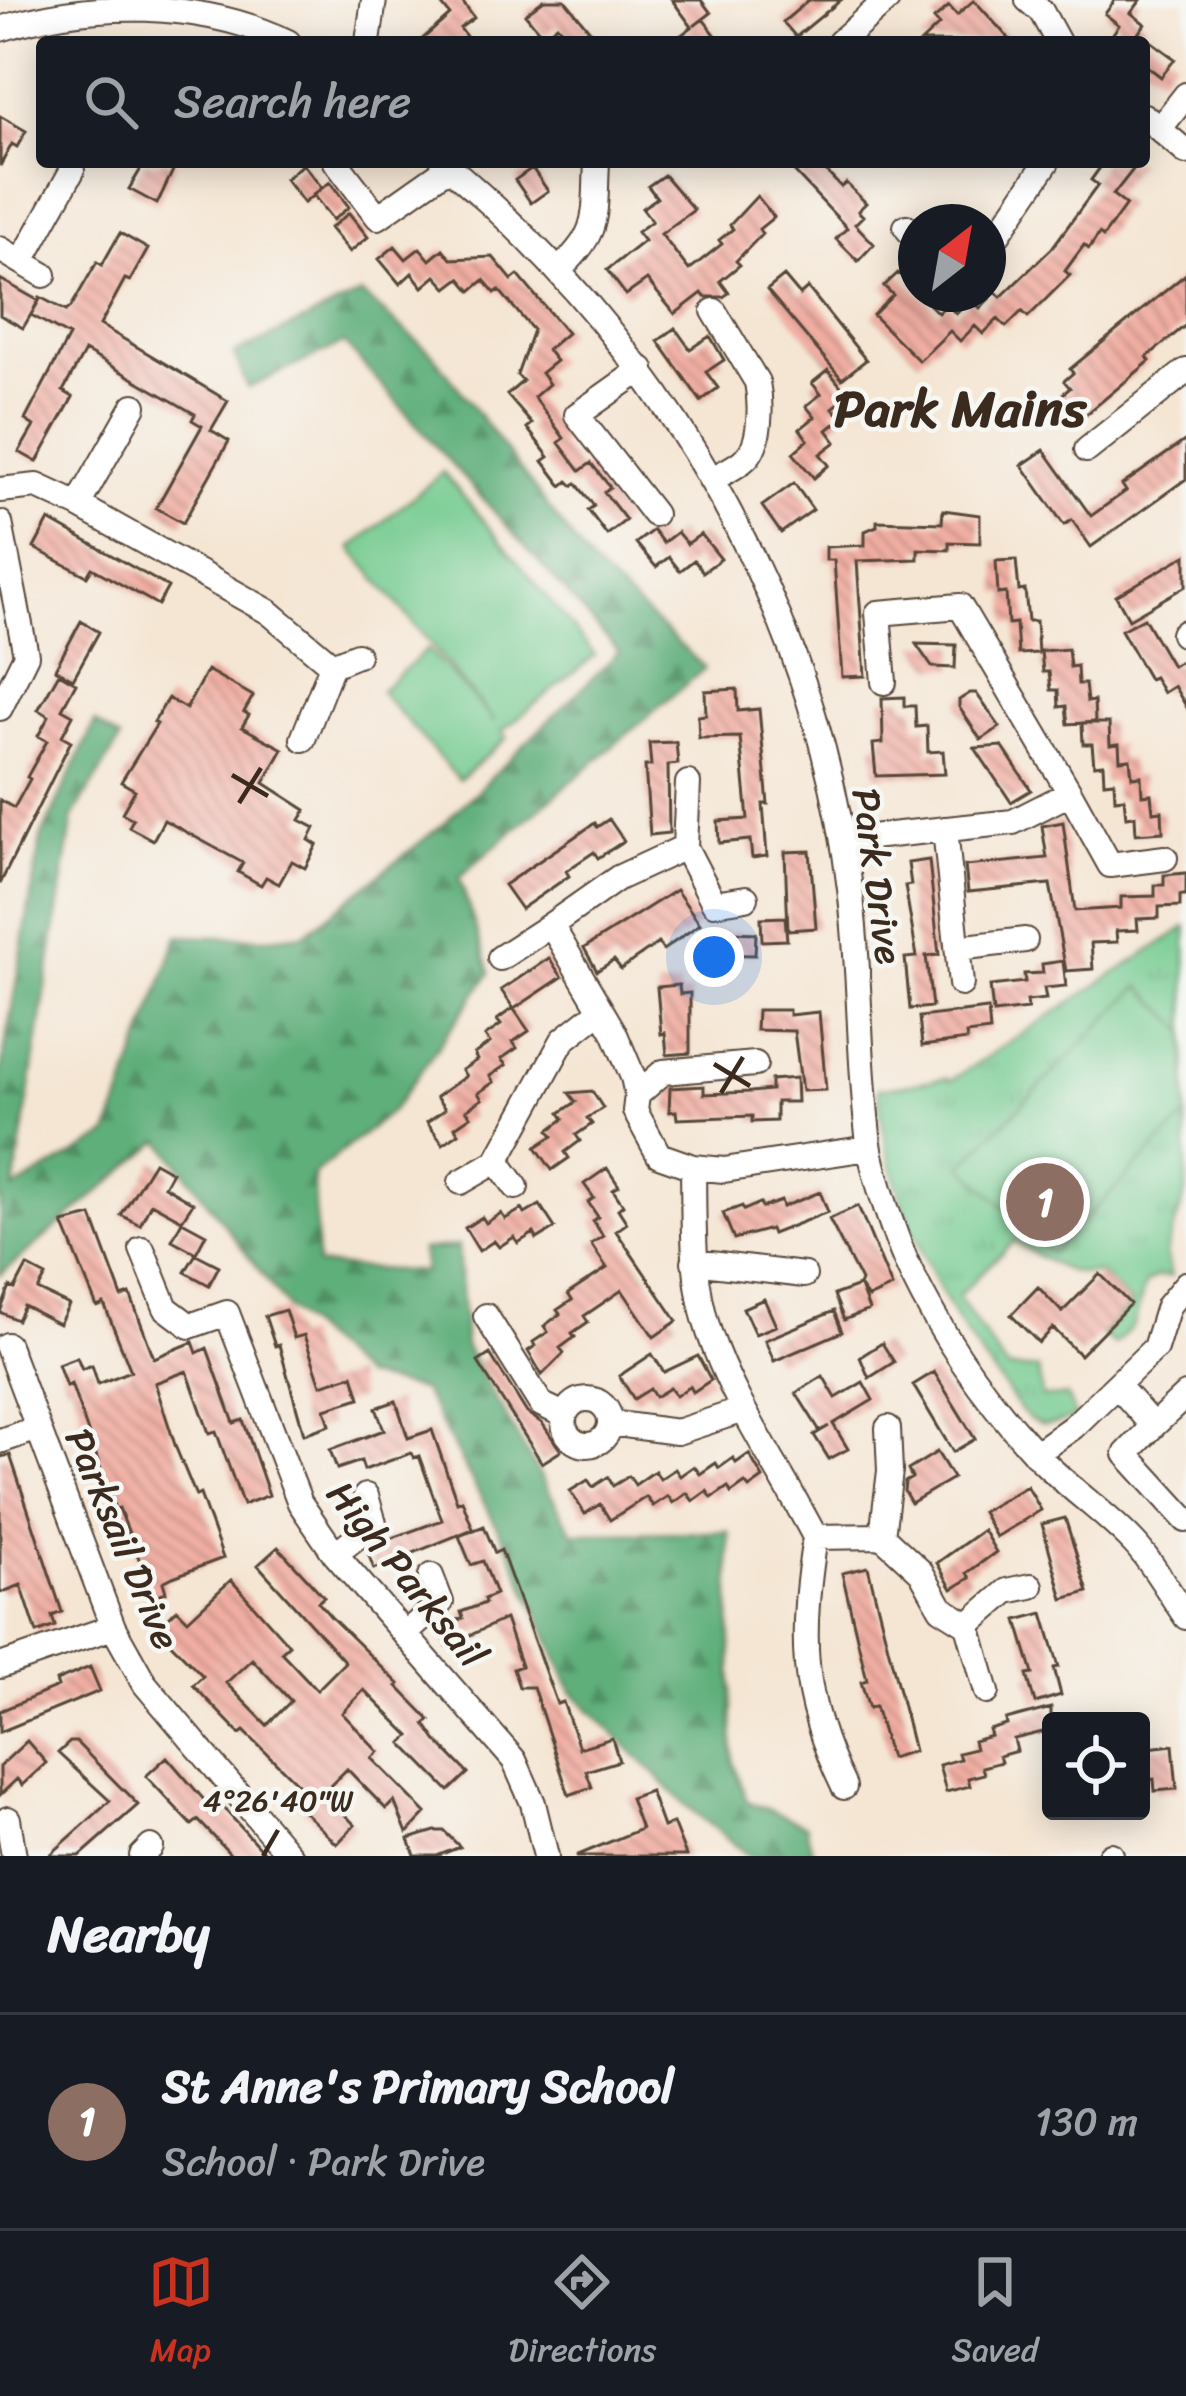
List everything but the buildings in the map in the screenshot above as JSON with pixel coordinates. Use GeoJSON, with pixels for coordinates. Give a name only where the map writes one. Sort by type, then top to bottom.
{"type":"FeatureCollection","features":[{"type":"Feature","properties":{"kind":"street"},"geometry":{"type":"LineString","coordinates":[[369,36],[374,0]]}},
{"type":"Feature","properties":{"kind":"street"},"geometry":{"type":"LineString","coordinates":[[848,36],[887,0]]}},
{"type":"Feature","properties":{"kind":"street"},"geometry":{"type":"LineString","coordinates":[[0,29],[94,2],[159,2],[206,8],[277,36]]}},
{"type":"Feature","properties":{"kind":"street"},"geometry":{"type":"LineString","coordinates":[[1040,4],[1055,36]]}},
{"type":"Feature","properties":{"kind":"street"},"geometry":{"type":"LineString","coordinates":[[1186,94],[1152,122],[1186,152]]}},
{"type":"Feature","properties":{"kind":"street"},"geometry":{"type":"LineString","coordinates":[[341,168],[378,217],[442,168]]}},
{"type":"Feature","properties":{"kind":"street","name":"Park Drive"},"geometry":{"type":"LineString","coordinates":[[449,168],[559,270],[642,368],[712,479],[792,650],[843,840],[869,1148],[910,1270],[966,1369],[1035,1454],[1137,1545],[1186,1617]]}},
{"type":"Feature","properties":{"kind":"street"},"geometry":{"type":"LineString","coordinates":[[559,270],[586,244],[594,224],[597,168]]}},
{"type":"Feature","properties":{"kind":"street"},"geometry":{"type":"LineString","coordinates":[[1006,223],[1043,168]]}},
{"type":"Feature","properties":{"kind":"street"},"geometry":{"type":"LineString","coordinates":[[44,275],[11,255],[72,171]]}},
{"type":"Feature","properties":{"kind":"street"},"geometry":{"type":"LineString","coordinates":[[712,479],[747,458],[755,445],[760,396],[757,382],[714,311]]}},
{"type":"Feature","properties":{"kind":"street"},"geometry":{"type":"LineString","coordinates":[[642,368],[577,415],[654,514]]}},
{"type":"Feature","properties":{"kind":"street"},"geometry":{"type":"LineString","coordinates":[[1087,450],[1186,370]]}},
{"type":"Feature","properties":{"kind":"street"},"geometry":{"type":"LineString","coordinates":[[78,505],[134,406]]}},
{"type":"Feature","properties":{"kind":"street"},"geometry":{"type":"LineString","coordinates":[[0,490],[38,486],[78,505],[269,612],[332,665]]}},
{"type":"Feature","properties":{"kind":"street"},"geometry":{"type":"LineString","coordinates":[[0,523],[10,623],[26,655],[0,708]]}},
{"type":"Feature","properties":{"kind":"street"},"geometry":{"type":"LineString","coordinates":[[884,682],[878,613],[960,606],[1110,865],[1165,859]]}},
{"type":"Feature","properties":{"kind":"street"},"geometry":{"type":"LineString","coordinates":[[303,739],[332,665],[357,655]]}},
{"type":"Feature","properties":{"kind":"street"},"geometry":{"type":"LineString","coordinates":[[688,783],[685,847],[714,903],[746,898]]}},
{"type":"Feature","properties":{"kind":"street"},"geometry":{"type":"LineString","coordinates":[[843,840],[1013,822],[1070,793]]}},
{"type":"Feature","properties":{"kind":"street"},"geometry":{"type":"LineString","coordinates":[[945,830],[961,984]]}},
{"type":"Feature","properties":{"kind":"street"},"geometry":{"type":"LineString","coordinates":[[500,958],[618,878],[685,847]]}},
{"type":"Feature","properties":{"kind":"street"},"geometry":{"type":"LineString","coordinates":[[550,925],[627,1062],[637,1095],[635,1112],[659,1155],[693,1167],[724,1170],[869,1148]]}},
{"type":"Feature","properties":{"kind":"street"},"geometry":{"type":"LineString","coordinates":[[958,948],[1025,940]]}},
{"type":"Feature","properties":{"kind":"street"},"geometry":{"type":"LineString","coordinates":[[461,1182],[496,1161],[563,1040],[601,1010]]}},
{"type":"Feature","properties":{"kind":"street"},"geometry":{"type":"LineString","coordinates":[[637,1095],[662,1072],[754,1064]]}},
{"type":"Feature","properties":{"kind":"street"},"geometry":{"type":"LineString","coordinates":[[496,1161],[516,1187]]}},
{"type":"Feature","properties":{"kind":"street"},"geometry":{"type":"LineString","coordinates":[[693,1167],[694,1262],[708,1329],[743,1410],[815,1537],[803,1624],[804,1664],[821,1742],[844,1787]]}},
{"type":"Feature","properties":{"kind":"street","name":"High Parksail"},"geometry":{"type":"LineString","coordinates":[[142,1249],[166,1308],[190,1325],[227,1313],[290,1483],[316,1532],[514,1760],[533,1803],[546,1856]]}},
{"type":"Feature","properties":{"kind":"street"},"geometry":{"type":"LineString","coordinates":[[694,1262],[804,1275]]}},
{"type":"Feature","properties":{"kind":"street"},"geometry":{"type":"LineString","coordinates":[[1035,1454],[1073,1427],[1155,1348],[1186,1284]]}},
{"type":"Feature","properties":{"kind":"street"},"geometry":{"type":"LineString","coordinates":[[486,1316],[541,1404],[564,1415],[564,1429],[579,1444],[600,1442],[610,1423],[676,1432],[743,1410]]}},
{"type":"Feature","properties":{"kind":"street","name":"Parksail Drive"},"geometry":{"type":"LineString","coordinates":[[7,1345],[113,1627],[145,1684],[290,1856]]}},
{"type":"Feature","properties":{"kind":"street"},"geometry":{"type":"LineString","coordinates":[[1117,1385],[1153,1426]]}},
{"type":"Feature","properties":{"kind":"street"},"geometry":{"type":"LineString","coordinates":[[1186,1395],[1126,1454],[1186,1520]]}},
{"type":"Feature","properties":{"kind":"street"},"geometry":{"type":"LineString","coordinates":[[0,1441],[38,1428]]}},
{"type":"Feature","properties":{"kind":"street"},"geometry":{"type":"LineString","coordinates":[[882,1536],[890,1471],[888,1428]]}},
{"type":"Feature","properties":{"kind":"street"},"geometry":{"type":"LineString","coordinates":[[335,1554],[374,1523],[365,1496]]}},
{"type":"Feature","properties":{"kind":"street"},"geometry":{"type":"LineString","coordinates":[[815,1537],[882,1536],[922,1572],[941,1608],[968,1625],[987,1692]]}},
{"type":"Feature","properties":{"kind":"street"},"geometry":{"type":"LineString","coordinates":[[406,1633],[441,1602],[431,1576]]}},
{"type":"Feature","properties":{"kind":"street"},"geometry":{"type":"LineString","coordinates":[[968,1625],[1007,1592],[1030,1586]]}},
{"type":"Feature","properties":{"kind":"street"},"geometry":{"type":"LineString","coordinates":[[0,1666],[113,1627]]}},
{"type":"Feature","properties":{"kind":"street"},"geometry":{"type":"LineString","coordinates":[[8,1819],[14,1856]]}},
{"type":"Feature","properties":{"kind":"green space"},"geometry":{"type":"Polygon","coordinates":[[[361,294],[433,354],[591,564],[705,668],[459,877],[490,973],[393,1110],[314,1174],[317,1265],[424,1272],[421,1250],[458,1246],[465,1346],[573,1533],[729,1532],[733,1762],[747,1801],[806,1825],[813,1856],[749,1856],[685,1804],[572,1692],[509,1548],[422,1390],[362,1377],[289,1310],[161,1140],[0,1275],[0,1077],[41,838],[95,722],[120,740],[73,817],[14,1189],[108,1135],[178,936],[305,934],[442,825],[619,652],[344,343],[248,388],[234,354],[361,294]]]}},
{"type":"Feature","properties":{"kind":"green space"},"geometry":{"type":"Polygon","coordinates":[[[443,472],[595,655],[502,731],[507,738],[459,780],[380,691],[428,649],[495,722],[351,548],[443,472]]]}},
{"type":"Feature","properties":{"kind":"green space"},"geometry":{"type":"Polygon","coordinates":[[[1186,927],[1186,1192],[1166,1252],[1171,1276],[1155,1277],[1145,1284],[1134,1325],[1114,1345],[1102,1335],[1131,1304],[1100,1273],[1065,1270],[1014,1241],[958,1296],[1007,1369],[1038,1369],[1042,1397],[1067,1396],[1075,1416],[1042,1425],[1019,1408],[978,1353],[937,1283],[892,1168],[878,1089],[950,1081],[1186,927]]]}},
{"type":"Feature","properties":{"kind":"green space"},"geometry":{"type":"Polygon","coordinates":[[[1140,986],[1186,1031],[1186,1117],[1051,1253],[962,1165],[1140,986]]]}},
{"type":"Feature","properties":{"kind":"place","name":"St Anne's Primary School"},"geometry":{"type":"Point","coordinates":[1045,1202]}},
{"type":"Feature","properties":{"kind":"district","name":"Park Mains"},"geometry":{"type":"Point","coordinates":[960,409]}}]}
